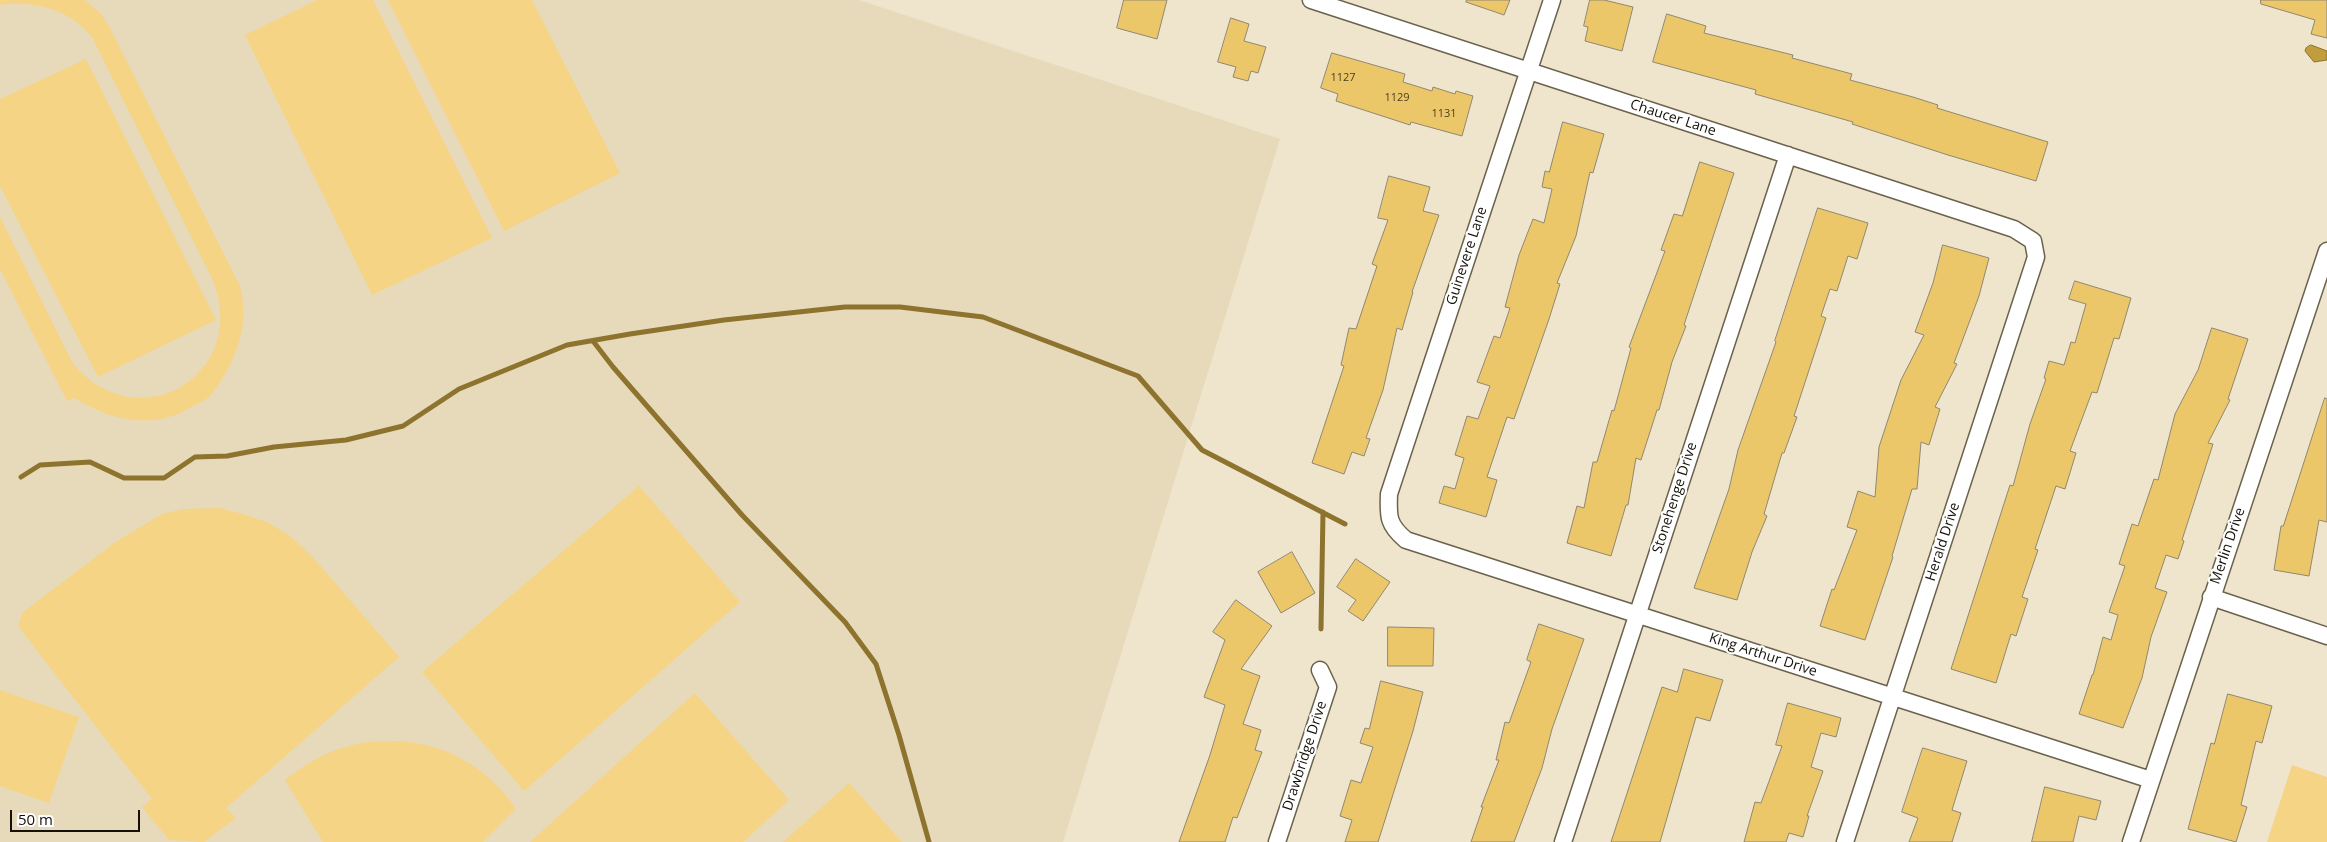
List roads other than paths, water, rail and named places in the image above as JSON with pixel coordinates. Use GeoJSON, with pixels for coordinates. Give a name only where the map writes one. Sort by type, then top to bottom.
{"type":"FeatureCollection","features":[{"type":"Feature","properties":{"kind":"street","name":"Chaucer Lane"},"geometry":{"type":"LineString","coordinates":[[1311,0],[2014,229],[2033,241]]}},
{"type":"Feature","properties":{"kind":"street","name":"Guinevere Lane"},"geometry":{"type":"LineString","coordinates":[[1388,514],[1389,494],[1552,0]]}},
{"type":"Feature","properties":{"kind":"street","name":"Stonehenge Drive"},"geometry":{"type":"LineString","coordinates":[[1563,842],[1788,155]]}},
{"type":"Feature","properties":{"kind":"street","name":"Herald Drive"},"geometry":{"type":"LineString","coordinates":[[1845,842],[2036,257],[2033,241]]}},
{"type":"Feature","properties":{"kind":"street","name":"Merlin Drive"},"geometry":{"type":"LineString","coordinates":[[2131,842],[2327,251]]}},
{"type":"Feature","properties":{"kind":"street","name":"King Arthur Drive"},"geometry":{"type":"LineString","coordinates":[[1388,514],[1394,530],[1406,540],[2151,780]]}},
{"type":"Feature","properties":{"kind":"street"},"geometry":{"type":"LineString","coordinates":[[2211,597],[2327,636]]}},
{"type":"Feature","properties":{"kind":"street","name":"Drawbridge Drive"},"geometry":{"type":"LineString","coordinates":[[1277,842],[1328,687],[1320,670]]}},
{"type":"Feature","properties":{"kind":"waterway"},"geometry":{"type":"LineString","coordinates":[[21,477],[40,465],[90,462],[124,478],[164,478],[195,457],[227,456],[274,447],[346,440],[403,426],[459,389],[567,345],[724,320],[845,307],[900,307],[983,317],[1138,376],[1202,450],[1345,524]]}},
{"type":"Feature","properties":{"kind":"waterway"},"geometry":{"type":"LineString","coordinates":[[593,341],[613,367],[742,515],[845,622],[876,664],[899,735],[929,842]]}},
{"type":"Feature","properties":{"kind":"waterway"},"geometry":{"type":"LineString","coordinates":[[1321,629],[1323,512]]}}]}
